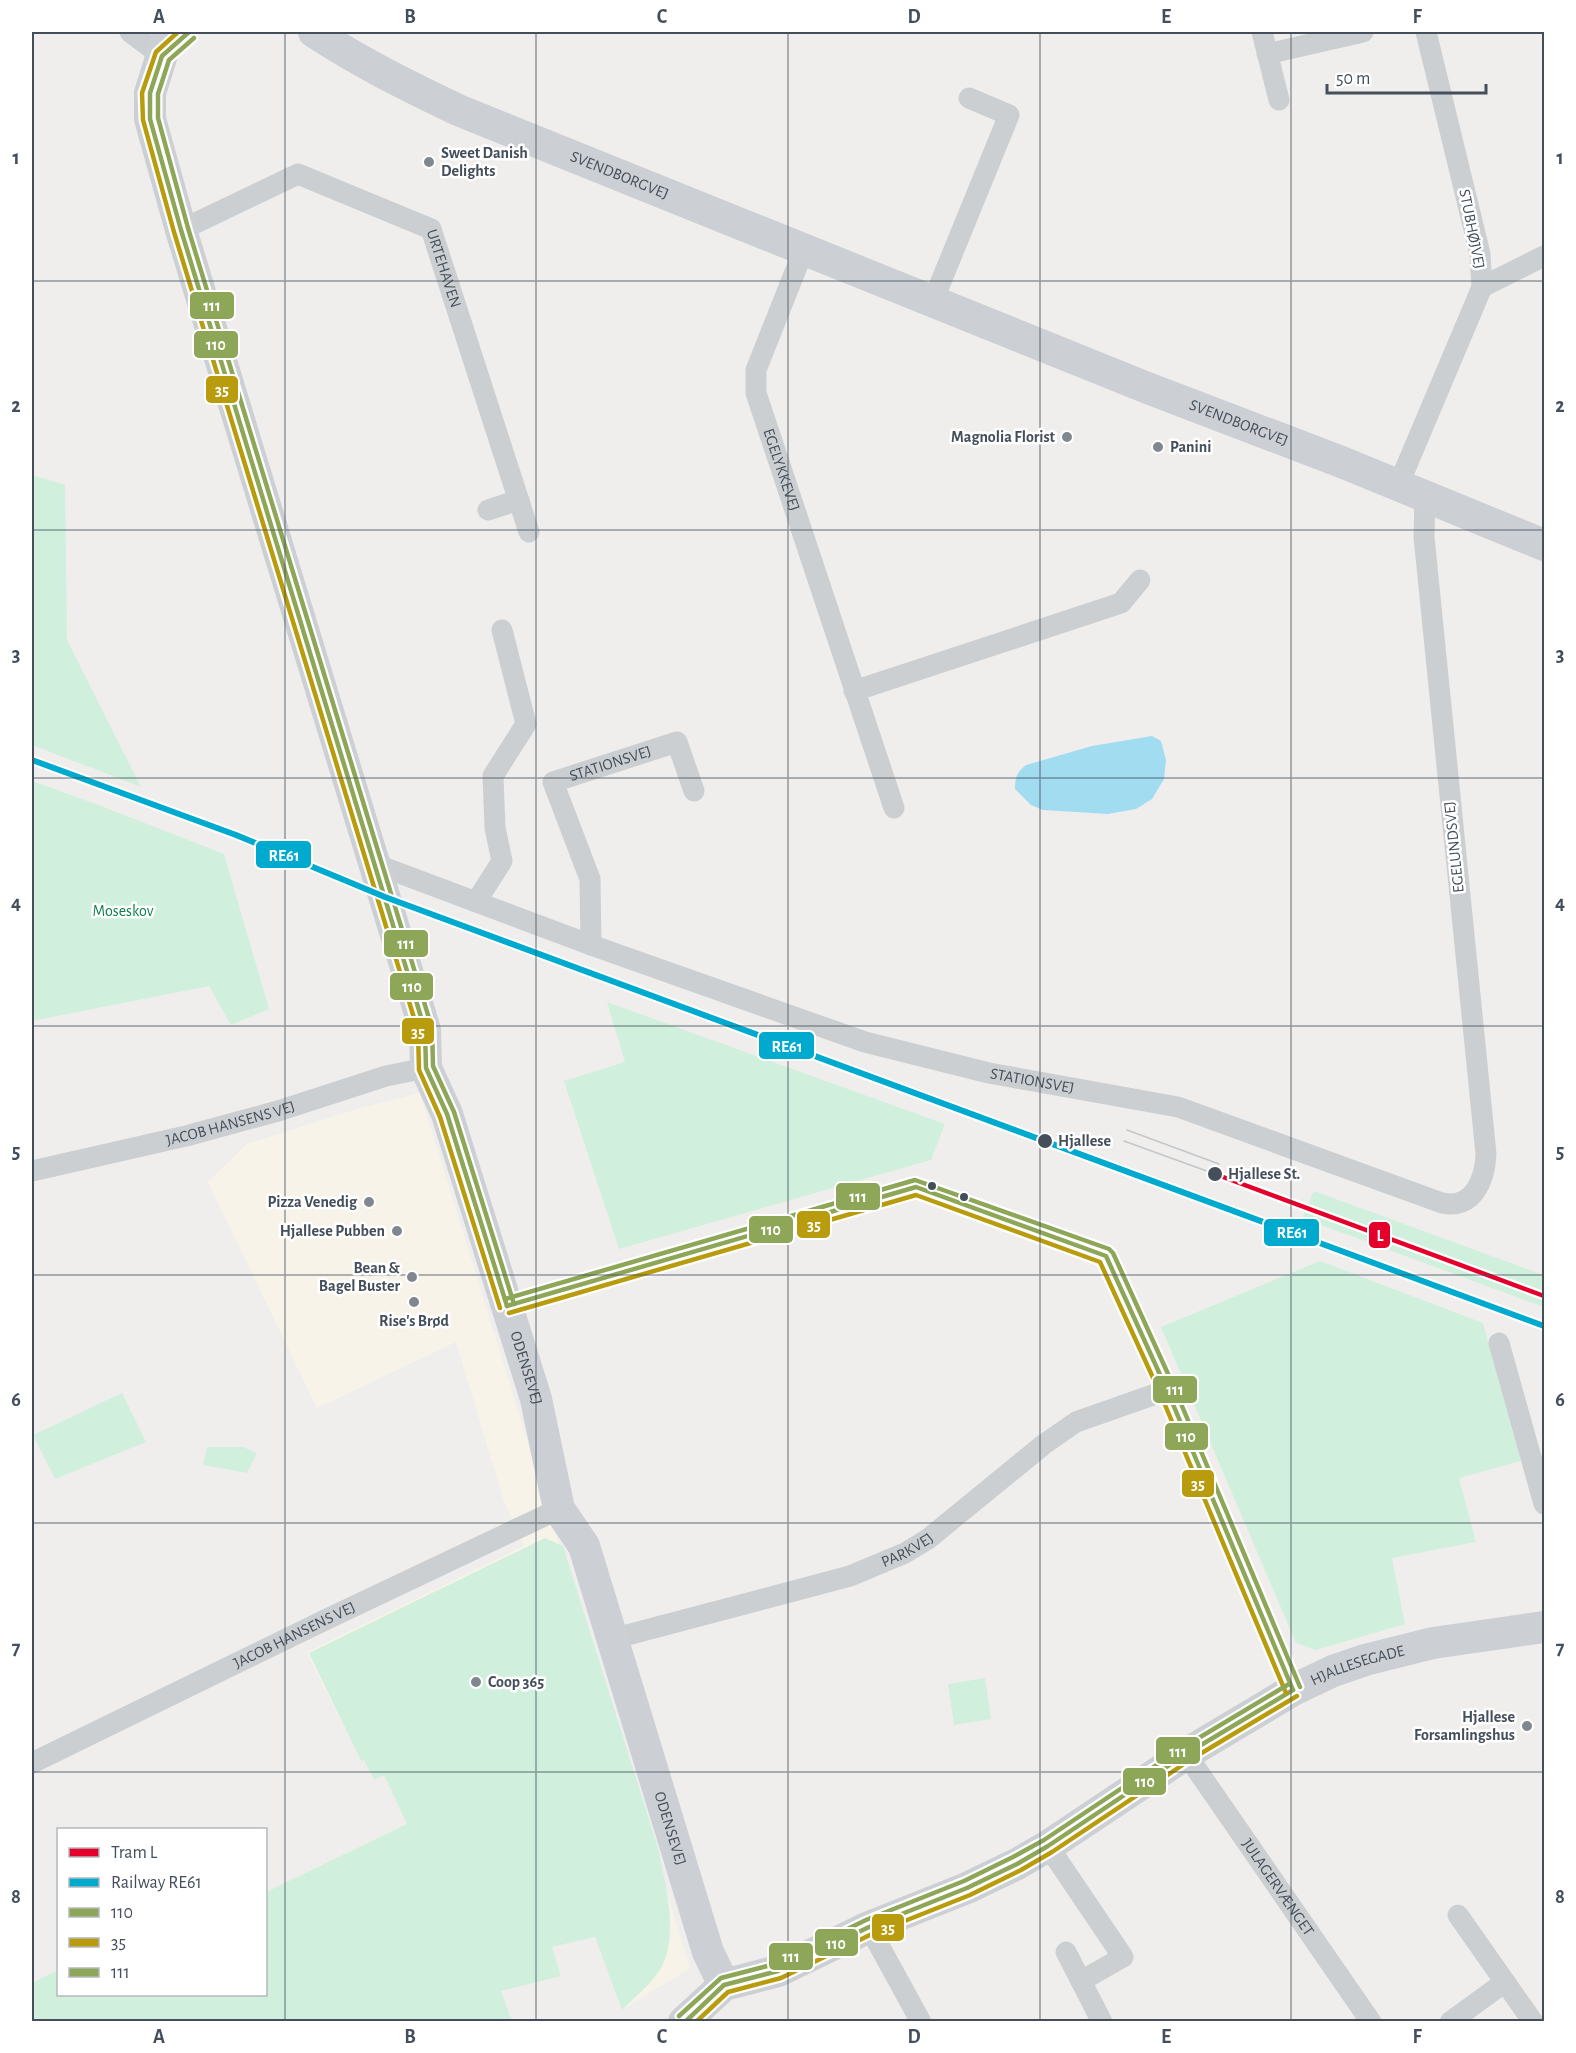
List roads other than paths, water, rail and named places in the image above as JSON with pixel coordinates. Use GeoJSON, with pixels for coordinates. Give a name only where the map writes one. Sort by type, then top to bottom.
{"type":"FeatureCollection","features":[{"type":"Feature","properties":{"kind":"street"},"geometry":{"type":"LineString","coordinates":[[130,32],[166,44],[189,32]]}},
{"type":"Feature","properties":{"kind":"street","name":"SVENDBORGVEJ"},"geometry":{"type":"LineString","coordinates":[[314,32],[347,54],[402,84],[458,110],[1545,545]]}},
{"type":"Feature","properties":{"kind":"street"},"geometry":{"type":"LineString","coordinates":[[1262,32],[1279,100]]}},
{"type":"Feature","properties":{"kind":"street"},"geometry":{"type":"LineString","coordinates":[[1267,54],[1363,32]]}},
{"type":"Feature","properties":{"kind":"street","name":"STUBHØJVEJ"},"geometry":{"type":"LineString","coordinates":[[1412,491],[1482,287],[1480,254],[1426,32]]}},
{"type":"Feature","properties":{"kind":"street","name":"ODENSEVEJ"},"geometry":{"type":"LineString","coordinates":[[166,44],[150,93],[150,119],[181,230],[425,1030],[426,1068],[447,1114],[536,1398],[559,1509],[584,1546],[708,1952],[724,1985]]}},
{"type":"Feature","properties":{"kind":"street"},"geometry":{"type":"LineString","coordinates":[[933,301],[1009,115],[969,98]]}},
{"type":"Feature","properties":{"kind":"street","name":"URTEHAVEN"},"geometry":{"type":"LineString","coordinates":[[181,230],[298,174],[431,230],[529,532]]}},
{"type":"Feature","properties":{"kind":"street","name":"EGELYKKEVEJ"},"geometry":{"type":"LineString","coordinates":[[804,249],[756,370],[756,393],[894,808]]}},
{"type":"Feature","properties":{"kind":"street"},"geometry":{"type":"LineString","coordinates":[[1482,287],[1545,256]]}},
{"type":"Feature","properties":{"kind":"street","name":"EGELUNDSVEJ"},"geometry":{"type":"LineString","coordinates":[[1412,491],[1424,537],[1486,1154],[1479,1186],[1472,1195]]}},
{"type":"Feature","properties":{"kind":"street"},"geometry":{"type":"LineString","coordinates":[[488,510],[519,500]]}},
{"type":"Feature","properties":{"kind":"street"},"geometry":{"type":"LineString","coordinates":[[854,691],[1121,603],[1140,580]]}},
{"type":"Feature","properties":{"kind":"street"},"geometry":{"type":"LineString","coordinates":[[476,902],[502,861],[495,828],[493,776],[526,724],[502,630]]}},
{"type":"Feature","properties":{"kind":"street","name":"STATIONSVEJ"},"geometry":{"type":"LineString","coordinates":[[591,945],[590,879],[553,782],[677,742],[694,790]]}},
{"type":"Feature","properties":{"kind":"street","name":"STATIONSVEJ"},"geometry":{"type":"LineString","coordinates":[[375,864],[591,945],[865,1042],[989,1073],[1178,1107],[1442,1203],[1457,1204],[1472,1195]]}},
{"type":"Feature","properties":{"kind":"street","name":"JACOB HANSENS VEJ"},"geometry":{"type":"LineString","coordinates":[[32,1171],[186,1136],[278,1111],[386,1076],[426,1068]]}},
{"type":"Feature","properties":{"kind":"street"},"geometry":{"type":"LineString","coordinates":[[507,1306],[916,1186],[1106,1256],[1167,1390],[1293,1690]]}},
{"type":"Feature","properties":{"kind":"street"},"geometry":{"type":"LineString","coordinates":[[1499,1343],[1545,1504]]}},
{"type":"Feature","properties":{"kind":"street","name":"PARKVEJ"},"geometry":{"type":"LineString","coordinates":[[612,1639],[850,1576],[905,1553],[928,1539],[1043,1445],[1076,1422],[1167,1390]]}},
{"type":"Feature","properties":{"kind":"street","name":"JACOB HANSENS VEJ"},"geometry":{"type":"LineString","coordinates":[[32,1763],[559,1509]]}},
{"type":"Feature","properties":{"kind":"street","name":"HJALLESEGADE"},"geometry":{"type":"LineString","coordinates":[[684,2022],[724,1985],[778,1971],[869,1928],[967,1888],[1017,1864],[1048,1846],[1186,1754],[1293,1690],[1333,1671],[1365,1660],[1432,1643],[1545,1627]]}},
{"type":"Feature","properties":{"kind":"street","name":"JULAGERVÆNGET"},"geometry":{"type":"LineString","coordinates":[[1186,1754],[1371,2022]]}},
{"type":"Feature","properties":{"kind":"street"},"geometry":{"type":"LineString","coordinates":[[1048,1846],[1123,1957],[1081,1980]]}},
{"type":"Feature","properties":{"kind":"street"},"geometry":{"type":"LineString","coordinates":[[1458,1915],[1533,2022]]}},
{"type":"Feature","properties":{"kind":"street"},"geometry":{"type":"LineString","coordinates":[[869,1928],[921,2022]]}},
{"type":"Feature","properties":{"kind":"street"},"geometry":{"type":"LineString","coordinates":[[1066,1952],[1102,2022]]}},
{"type":"Feature","properties":{"kind":"street"},"geometry":{"type":"LineString","coordinates":[[1450,2022],[1505,1982]]}},
{"type":"Feature","properties":{"kind":"water"},"geometry":{"type":"Polygon","coordinates":[[[1152,736],[1161,741],[1166,760],[1164,779],[1152,799],[1136,809],[1108,814],[1043,810],[1031,805],[1015,789],[1017,775],[1026,765],[1092,746],[1152,736]]]}},
{"type":"Feature","properties":{"kind":"tram line"},"geometry":{"type":"LineString","coordinates":[[1127,1130],[1219,1164]]}},
{"type":"Feature","properties":{"kind":"tram line"},"geometry":{"type":"LineString","coordinates":[[1124,1141],[1215,1174]]}},
{"type":"Feature","properties":{"kind":"tram line","name":"L"},"geometry":{"type":"LineString","coordinates":[[1215,1174],[1544,1296]]}},
{"type":"Feature","properties":{"kind":"rail line","name":"RE61"},"geometry":{"type":"LineString","coordinates":[[32,760],[236,835],[385,897],[1544,1326]]}},
{"type":"Feature","properties":{"kind":"place","name":"Sweet Danish Delights"},"geometry":{"type":"Point","coordinates":[429,162]}},
{"type":"Feature","properties":{"kind":"place","name":"Magnolia Florist"},"geometry":{"type":"Point","coordinates":[1067,437]}},
{"type":"Feature","properties":{"kind":"place","name":"Panini"},"geometry":{"type":"Point","coordinates":[1158,447]}},
{"type":"Feature","properties":{"kind":"place","name":"Hjallese"},"geometry":{"type":"Point","coordinates":[1045,1141]}},
{"type":"Feature","properties":{"kind":"place","name":"Hjallese St."},"geometry":{"type":"Point","coordinates":[1215,1174]}},
{"type":"Feature","properties":{"kind":"place","name":"Pizza Venedig"},"geometry":{"type":"Point","coordinates":[369,1202]}},
{"type":"Feature","properties":{"kind":"place","name":"Hjallese Pubben"},"geometry":{"type":"Point","coordinates":[397,1231]}},
{"type":"Feature","properties":{"kind":"place","name":"Bean & Bagel Buster"},"geometry":{"type":"Point","coordinates":[412,1277]}},
{"type":"Feature","properties":{"kind":"place","name":"Rise's Brød"},"geometry":{"type":"Point","coordinates":[414,1302]}},
{"type":"Feature","properties":{"kind":"place","name":"Coop 365"},"geometry":{"type":"Point","coordinates":[476,1682]}},
{"type":"Feature","properties":{"kind":"place","name":"Hjallese Forsamlingshus"},"geometry":{"type":"Point","coordinates":[1527,1726]}},
{"type":"Feature","properties":{"kind":"park label","name":"Moseskov"},"geometry":{"type":"Point","coordinates":[123,911]}}]}
